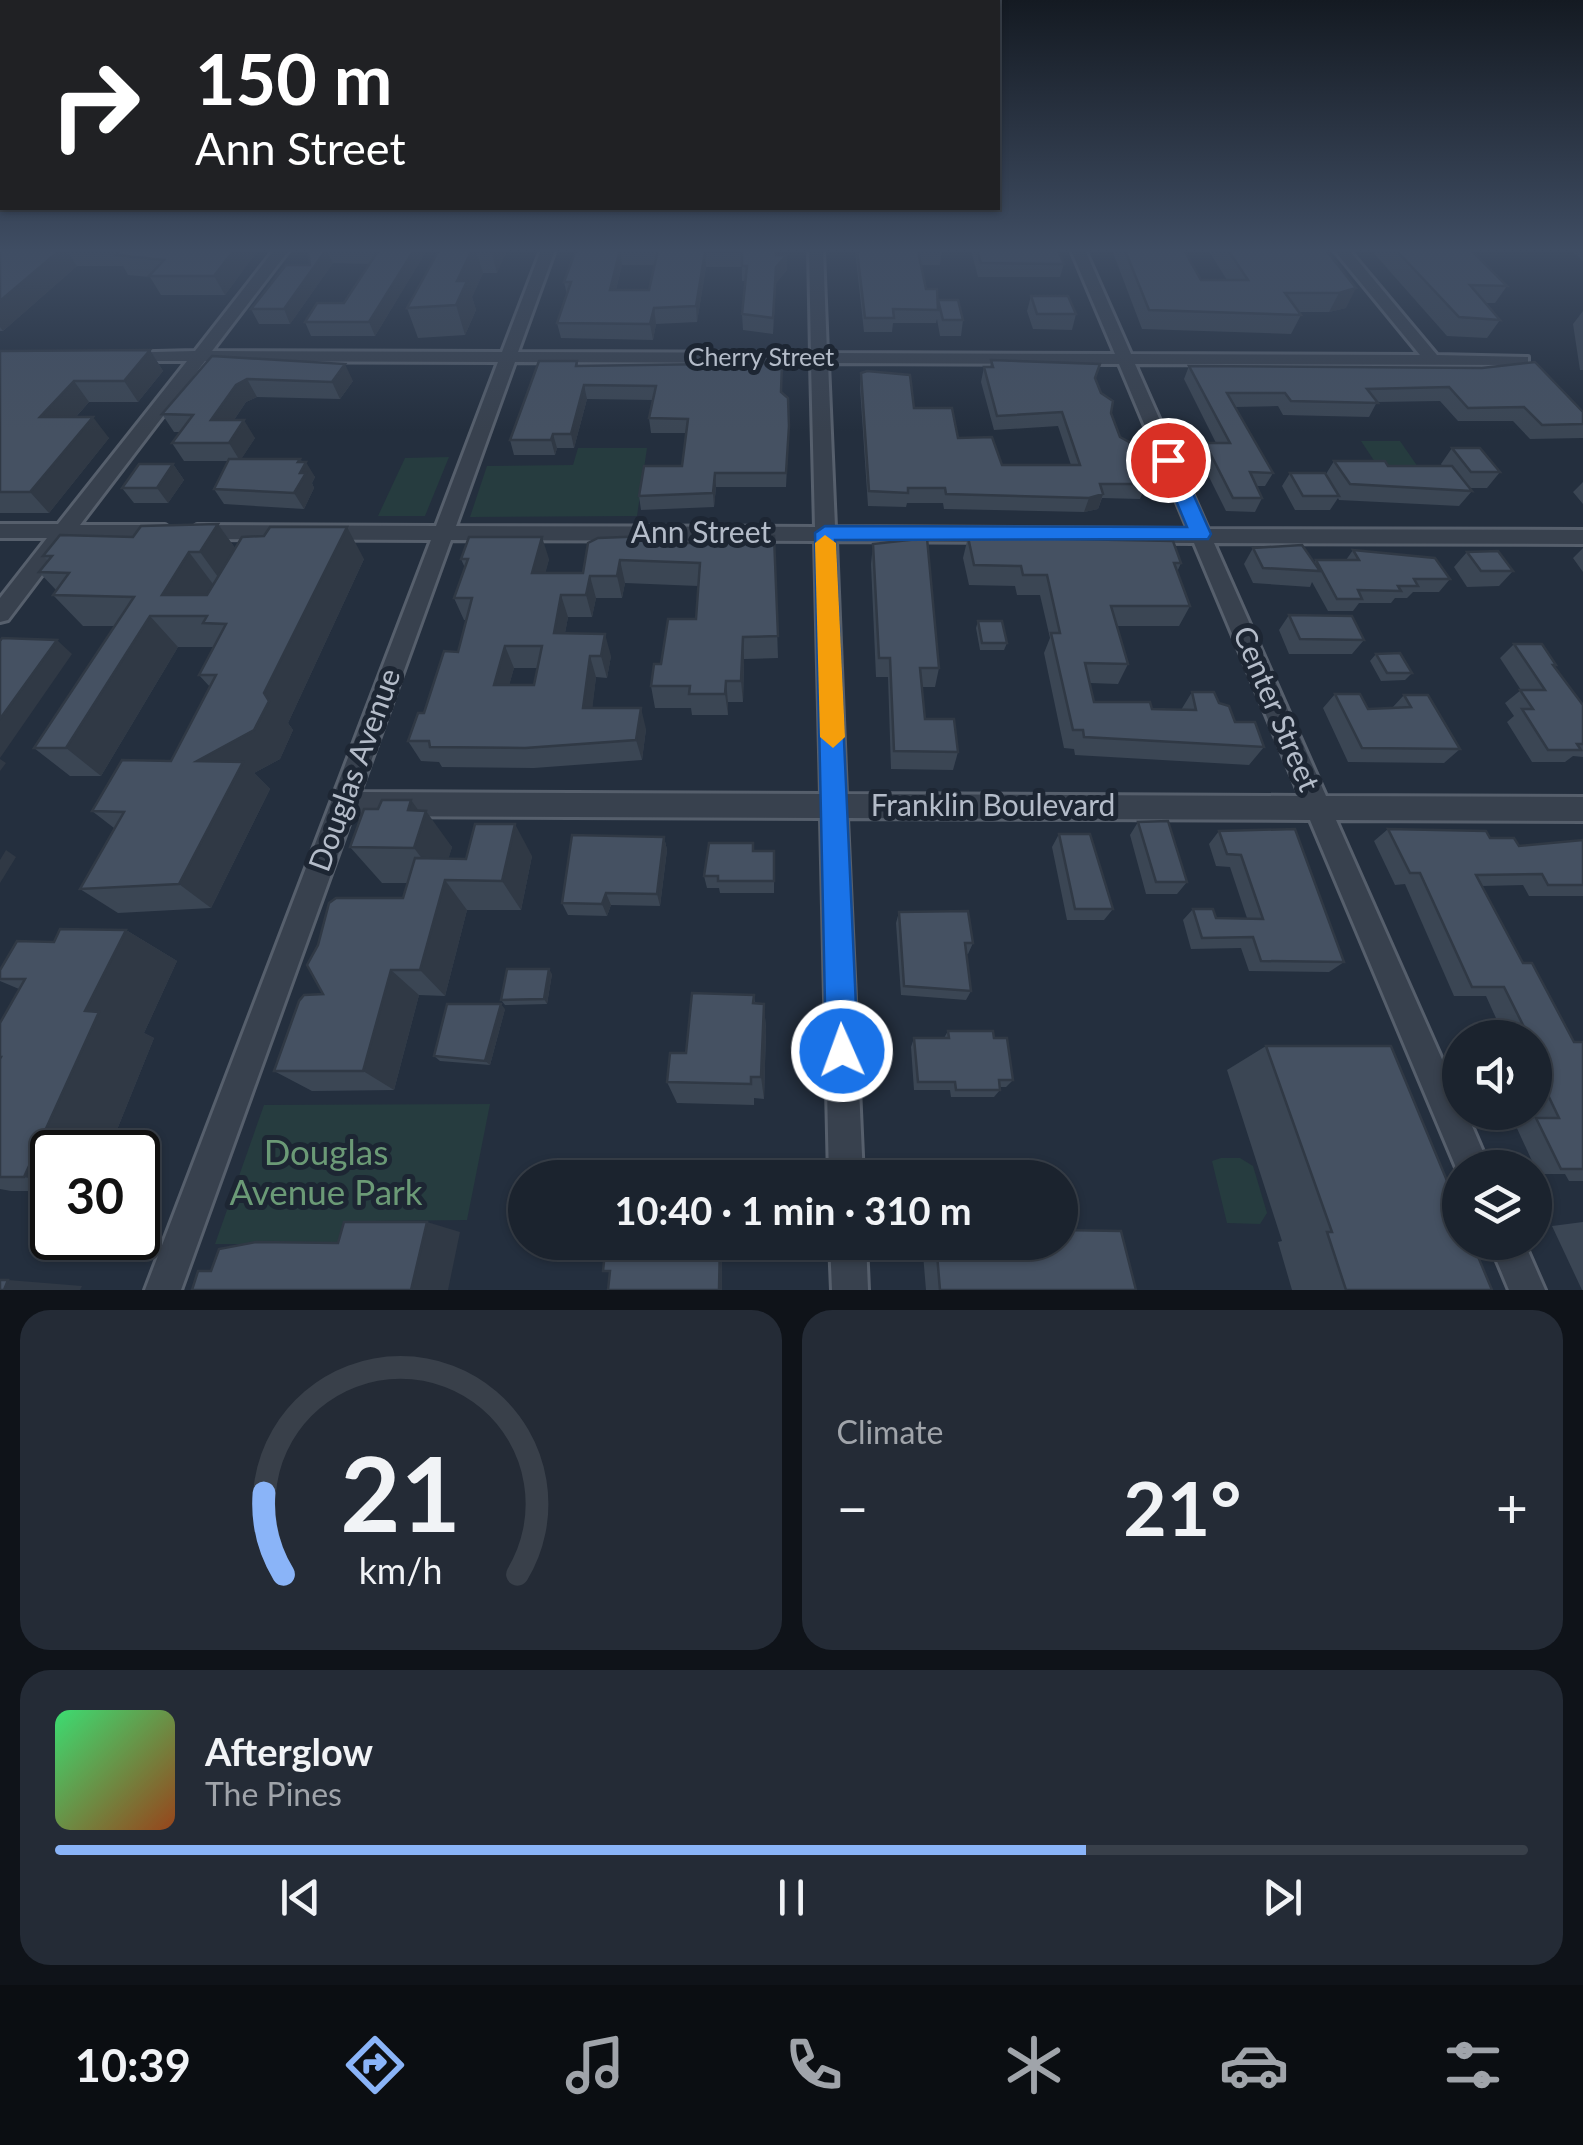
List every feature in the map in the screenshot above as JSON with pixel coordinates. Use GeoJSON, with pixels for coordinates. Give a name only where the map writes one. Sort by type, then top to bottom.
{"type":"FeatureCollection","features":[{"type":"Feature","properties":{"kind":"street"},"geometry":{"type":"LineString","coordinates":[[0,614],[235,310]]}},
{"type":"Feature","properties":{"kind":"street","name":"Douglas Avenue"},"geometry":{"type":"LineString","coordinates":[[163,1290],[526,310]]}},
{"type":"Feature","properties":{"kind":"street"},"geometry":{"type":"LineString","coordinates":[[818,310],[845,1160]]}},
{"type":"Feature","properties":{"kind":"street","name":"Center Street"},"geometry":{"type":"LineString","coordinates":[[1104,310],[1465,1150]]}},
{"type":"Feature","properties":{"kind":"street"},"geometry":{"type":"LineString","coordinates":[[1392,310],[1432,358]]}},
{"type":"Feature","properties":{"kind":"street","name":"Cherry Street"},"geometry":{"type":"LineString","coordinates":[[99,356],[1522,360]]}},
{"type":"Feature","properties":{"kind":"street","name":"Ann Street"},"geometry":{"type":"LineString","coordinates":[[0,530],[1583,536]]}},
{"type":"Feature","properties":{"kind":"street","name":"Franklin Boulevard"},"geometry":{"type":"LineString","coordinates":[[343,804],[1583,809]]}},
{"type":"Feature","properties":{"kind":"street"},"geometry":{"type":"LineString","coordinates":[[849,1260],[850,1290]]}},
{"type":"Feature","properties":{"kind":"street"},"geometry":{"type":"LineString","coordinates":[[1514,1260],[1527,1290]]}},
{"type":"Feature","properties":{"kind":"green space"},"geometry":{"type":"Polygon","coordinates":[[[1361,441],[1400,441],[1425,477],[1385,477],[1361,441]]]}},
{"type":"Feature","properties":{"kind":"green space"},"geometry":{"type":"Polygon","coordinates":[[[578,448],[647,448],[637,516],[470,517],[487,466],[573,465],[578,448]]]}},
{"type":"Feature","properties":{"kind":"green space"},"geometry":{"type":"Polygon","coordinates":[[[449,457],[425,516],[378,516],[405,458],[449,457]]]}},
{"type":"Feature","properties":{"kind":"green space","name":"Douglas Avenue Park"},"geometry":{"type":"Polygon","coordinates":[[[490,1104],[467,1220],[376,1221],[370,1244],[215,1244],[264,1105],[490,1104]]]}},
{"type":"Feature","properties":{"kind":"green space"},"geometry":{"type":"Polygon","coordinates":[[[1240,1158],[1253,1166],[1267,1213],[1260,1224],[1227,1223],[1212,1161],[1240,1158]]]}},
{"type":"Feature","properties":{"kind":"building"},"geometry":{"type":"Polygon","coordinates":[[[312,310],[376,310],[369,322],[305,322],[312,310]]]}},
{"type":"Feature","properties":{"kind":"building"},"geometry":{"type":"Polygon","coordinates":[[[561,310],[653,310],[650,324],[557,323],[561,310]]]}},
{"type":"Feature","properties":{"kind":"building"},"geometry":{"type":"Polygon","coordinates":[[[742,310],[773,310],[773,318],[742,314],[742,310]]]}},
{"type":"Feature","properties":{"kind":"building"},"geometry":{"type":"Polygon","coordinates":[[[864,310],[893,310],[894,318],[865,318],[864,310]]]}},
{"type":"Feature","properties":{"kind":"building"},"geometry":{"type":"Polygon","coordinates":[[[941,310],[961,310],[963,320],[943,320],[941,310]]]}},
{"type":"Feature","properties":{"kind":"building"},"geometry":{"type":"Polygon","coordinates":[[[1036,310],[1074,310],[1076,314],[1037,314],[1036,310]]]}},
{"type":"Feature","properties":{"kind":"building"},"geometry":{"type":"Polygon","coordinates":[[[1155,310],[1298,310],[1301,315],[1155,310]]]}},
{"type":"Feature","properties":{"kind":"building"},"geometry":{"type":"Polygon","coordinates":[[[1453,310],[1492,310],[1500,320],[1459,317],[1453,310]]]}},
{"type":"Feature","properties":{"kind":"building"},"geometry":{"type":"Polygon","coordinates":[[[150,350],[124,381],[74,381],[40,417],[93,417],[30,492],[0,492],[0,351],[150,350]]]}},
{"type":"Feature","properties":{"kind":"building"},"geometry":{"type":"Polygon","coordinates":[[[212,356],[345,364],[332,382],[247,379],[236,385],[211,420],[244,420],[229,443],[172,443],[193,415],[162,414],[212,356]]]}},
{"type":"Feature","properties":{"kind":"building"},"geometry":{"type":"Polygon","coordinates":[[[991,360],[1100,364],[1095,378],[1101,393],[1113,401],[1111,413],[1120,437],[1129,442],[1146,484],[1100,484],[1103,494],[1089,498],[946,494],[945,488],[908,488],[908,493],[869,491],[861,373],[867,371],[910,375],[914,408],[952,408],[958,438],[992,437],[1002,465],[1080,465],[1062,412],[997,416],[984,367],[993,367],[991,360]]]}},
{"type":"Feature","properties":{"kind":"building"},"geometry":{"type":"Polygon","coordinates":[[[539,361],[577,361],[576,366],[782,363],[781,392],[788,398],[786,473],[715,473],[713,493],[639,496],[644,466],[682,466],[688,419],[649,418],[656,386],[584,385],[571,434],[553,434],[551,440],[510,440],[539,361]]]}},
{"type":"Feature","properties":{"kind":"building"},"geometry":{"type":"Polygon","coordinates":[[[1535,362],[1583,412],[1583,424],[1542,425],[1524,407],[1468,408],[1449,387],[1367,389],[1378,403],[1291,401],[1285,393],[1227,393],[1273,473],[1250,472],[1262,498],[1233,498],[1205,443],[1230,443],[1189,366],[1482,368],[1535,362]]]}},
{"type":"Feature","properties":{"kind":"building"},"geometry":{"type":"Polygon","coordinates":[[[1452,448],[1480,448],[1500,472],[1471,472],[1452,448]]]}},
{"type":"Feature","properties":{"kind":"building"},"geometry":{"type":"Polygon","coordinates":[[[229,459],[300,459],[298,462],[306,462],[300,473],[306,473],[294,493],[214,489],[229,459]]]}},
{"type":"Feature","properties":{"kind":"building"},"geometry":{"type":"Polygon","coordinates":[[[1334,461],[1452,466],[1472,491],[1350,484],[1334,461]]]}},
{"type":"Feature","properties":{"kind":"building"},"geometry":{"type":"Polygon","coordinates":[[[139,464],[173,464],[157,488],[122,488],[139,464]]]}},
{"type":"Feature","properties":{"kind":"building"},"geometry":{"type":"Polygon","coordinates":[[[1290,473],[1325,473],[1339,496],[1303,496],[1290,473]]]}},
{"type":"Feature","properties":{"kind":"building"},"geometry":{"type":"Polygon","coordinates":[[[218,524],[200,552],[189,552],[162,595],[207,595],[242,537],[264,536],[270,527],[347,527],[264,693],[269,701],[254,730],[197,761],[243,762],[179,884],[80,889],[124,812],[92,811],[122,760],[171,761],[216,675],[199,675],[226,624],[203,623],[207,616],[150,616],[66,748],[34,748],[134,597],[53,595],[69,573],[39,572],[52,556],[43,556],[60,535],[133,537],[141,526],[218,524]]]}},
{"type":"Feature","properties":{"kind":"building"},"geometry":{"type":"Polygon","coordinates":[[[676,535],[680,543],[717,543],[717,538],[733,536],[774,536],[778,636],[743,637],[741,681],[726,681],[725,694],[689,694],[690,686],[651,686],[654,664],[661,664],[668,619],[696,619],[700,563],[620,560],[617,576],[590,576],[586,595],[561,595],[554,633],[605,634],[601,656],[590,656],[583,708],[641,708],[636,740],[525,748],[430,747],[429,741],[408,741],[418,713],[424,713],[444,651],[458,652],[472,598],[454,598],[468,559],[461,559],[469,537],[542,537],[532,573],[583,573],[588,543],[598,538],[676,535]],[[505,646],[494,685],[534,685],[542,646],[505,646]]]}},
{"type":"Feature","properties":{"kind":"building"},"geometry":{"type":"Polygon","coordinates":[[[968,537],[1173,541],[1181,563],[1174,563],[1190,606],[1111,606],[1128,664],[1085,663],[1094,702],[1150,702],[1152,709],[1196,710],[1192,692],[1214,692],[1219,703],[1229,706],[1235,722],[1255,722],[1264,747],[1084,737],[1083,730],[1073,730],[1051,633],[1060,633],[1047,575],[1023,575],[1021,566],[974,565],[968,537]]]}},
{"type":"Feature","properties":{"kind":"building"},"geometry":{"type":"Polygon","coordinates":[[[927,538],[939,668],[920,668],[925,719],[954,719],[958,752],[894,751],[890,658],[879,658],[873,544],[927,538]]]}},
{"type":"Feature","properties":{"kind":"building"},"geometry":{"type":"Polygon","coordinates":[[[1302,545],[1320,571],[1263,568],[1253,548],[1302,545]]]}},
{"type":"Feature","properties":{"kind":"building"},"geometry":{"type":"Polygon","coordinates":[[[1353,550],[1435,558],[1450,579],[1414,579],[1418,586],[1398,586],[1401,591],[1358,590],[1362,599],[1337,599],[1316,560],[1359,560],[1353,550]]]}},
{"type":"Feature","properties":{"kind":"building"},"geometry":{"type":"Polygon","coordinates":[[[1498,551],[1513,571],[1481,571],[1467,552],[1498,551]]]}},
{"type":"Feature","properties":{"kind":"building"},"geometry":{"type":"Polygon","coordinates":[[[1289,615],[1352,616],[1364,640],[1300,639],[1289,615]]]}},
{"type":"Feature","properties":{"kind":"building"},"geometry":{"type":"Polygon","coordinates":[[[978,621],[1002,621],[1007,643],[982,643],[978,621]]]}},
{"type":"Feature","properties":{"kind":"building"},"geometry":{"type":"Polygon","coordinates":[[[57,640],[0,719],[0,641],[57,640]]]}},
{"type":"Feature","properties":{"kind":"building"},"geometry":{"type":"Polygon","coordinates":[[[1514,644],[1542,644],[1583,705],[1583,744],[1577,744],[1581,750],[1548,750],[1522,709],[1533,709],[1520,690],[1545,690],[1514,644]]]}},
{"type":"Feature","properties":{"kind":"building"},"geometry":{"type":"Polygon","coordinates":[[[1400,653],[1412,673],[1387,673],[1376,654],[1400,653]]]}},
{"type":"Feature","properties":{"kind":"building"},"geometry":{"type":"Polygon","coordinates":[[[1335,694],[1360,694],[1368,709],[1411,707],[1404,695],[1428,695],[1460,749],[1362,748],[1335,694]]]}},
{"type":"Feature","properties":{"kind":"building"},"geometry":{"type":"Polygon","coordinates":[[[382,800],[411,800],[408,810],[426,811],[414,848],[350,847],[364,809],[378,809],[382,800]]]}},
{"type":"Feature","properties":{"kind":"building"},"geometry":{"type":"Polygon","coordinates":[[[1168,821],[1187,882],[1156,882],[1138,822],[1168,821]]]}},
{"type":"Feature","properties":{"kind":"building"},"geometry":{"type":"Polygon","coordinates":[[[475,824],[515,824],[502,881],[445,880],[420,970],[391,970],[363,1071],[274,1071],[299,1001],[304,995],[323,994],[307,965],[318,945],[329,903],[336,898],[403,898],[415,858],[466,859],[475,824]]]}},
{"type":"Feature","properties":{"kind":"building"},"geometry":{"type":"Polygon","coordinates":[[[1295,829],[1344,962],[1261,961],[1253,937],[1202,938],[1193,909],[1213,909],[1216,918],[1263,919],[1241,855],[1227,854],[1219,831],[1295,829]]]}},
{"type":"Feature","properties":{"kind":"building"},"geometry":{"type":"Polygon","coordinates":[[[1388,829],[1486,831],[1490,838],[1514,838],[1519,846],[1583,840],[1583,885],[1548,885],[1542,874],[1476,875],[1523,963],[1532,963],[1574,1042],[1583,1042],[1583,1169],[1561,1169],[1542,1130],[1552,1130],[1552,1118],[1559,1118],[1552,1103],[1552,1020],[1520,1020],[1504,987],[1472,987],[1420,873],[1410,873],[1388,829]]]}},
{"type":"Feature","properties":{"kind":"building"},"geometry":{"type":"Polygon","coordinates":[[[1059,834],[1090,834],[1113,909],[1075,909],[1059,834]]]}},
{"type":"Feature","properties":{"kind":"building"},"geometry":{"type":"Polygon","coordinates":[[[572,835],[664,837],[657,894],[606,893],[602,904],[562,903],[572,835]]]}},
{"type":"Feature","properties":{"kind":"building"},"geometry":{"type":"Polygon","coordinates":[[[709,843],[753,843],[753,851],[774,851],[774,881],[718,881],[718,876],[704,876],[709,843]]]}},
{"type":"Feature","properties":{"kind":"building"},"geometry":{"type":"Polygon","coordinates":[[[968,911],[973,943],[965,943],[971,991],[904,986],[899,912],[968,911]]]}},
{"type":"Feature","properties":{"kind":"building"},"geometry":{"type":"Polygon","coordinates":[[[60,929],[126,930],[85,1011],[99,1012],[45,1130],[30,1130],[30,1164],[24,1177],[0,1177],[0,1023],[25,979],[0,979],[0,970],[17,941],[54,942],[60,929]]]}},
{"type":"Feature","properties":{"kind":"building"},"geometry":{"type":"Polygon","coordinates":[[[507,969],[549,969],[544,999],[501,1000],[507,969]]]}},
{"type":"Feature","properties":{"kind":"building"},"geometry":{"type":"Polygon","coordinates":[[[692,993],[754,995],[753,1003],[764,1004],[761,1077],[751,1077],[751,1084],[667,1082],[670,1053],[686,1053],[692,993]]]}},
{"type":"Feature","properties":{"kind":"building"},"geometry":{"type":"Polygon","coordinates":[[[447,1004],[501,1004],[485,1061],[434,1056],[447,1004]]]}},
{"type":"Feature","properties":{"kind":"building"},"geometry":{"type":"Polygon","coordinates":[[[948,1031],[993,1031],[994,1038],[1007,1038],[1013,1080],[999,1080],[1000,1090],[956,1090],[955,1082],[918,1082],[914,1038],[949,1038],[948,1031]]]}},
{"type":"Feature","properties":{"kind":"building"},"geometry":{"type":"Polygon","coordinates":[[[1266,1046],[1391,1046],[1442,1169],[1442,1260],[1480,1260],[1492,1290],[1346,1290],[1327,1232],[1332,1232],[1266,1046]]]}},
{"type":"Feature","properties":{"kind":"building"},"geometry":{"type":"Polygon","coordinates":[[[344,1222],[427,1222],[411,1290],[192,1290],[198,1271],[211,1271],[219,1249],[256,1242],[338,1243],[344,1222]]]}},
{"type":"Feature","properties":{"kind":"building"},"geometry":{"type":"Polygon","coordinates":[[[1078,1230],[1121,1231],[1136,1290],[940,1290],[938,1260],[1078,1260],[1078,1230]]]}},
{"type":"Feature","properties":{"kind":"building"},"geometry":{"type":"Polygon","coordinates":[[[604,1260],[720,1260],[719,1290],[608,1290],[610,1271],[603,1271],[604,1260]]]}},
{"type":"Feature","properties":{"kind":"slow traffic"},"geometry":{"type":"LineString","coordinates":[[825,543],[833,737]]}},
{"type":"Feature","properties":{"kind":"route"},"geometry":{"type":"LineString","coordinates":[[842,1051],[825,533],[1200,534],[1168,460]]}}]}
